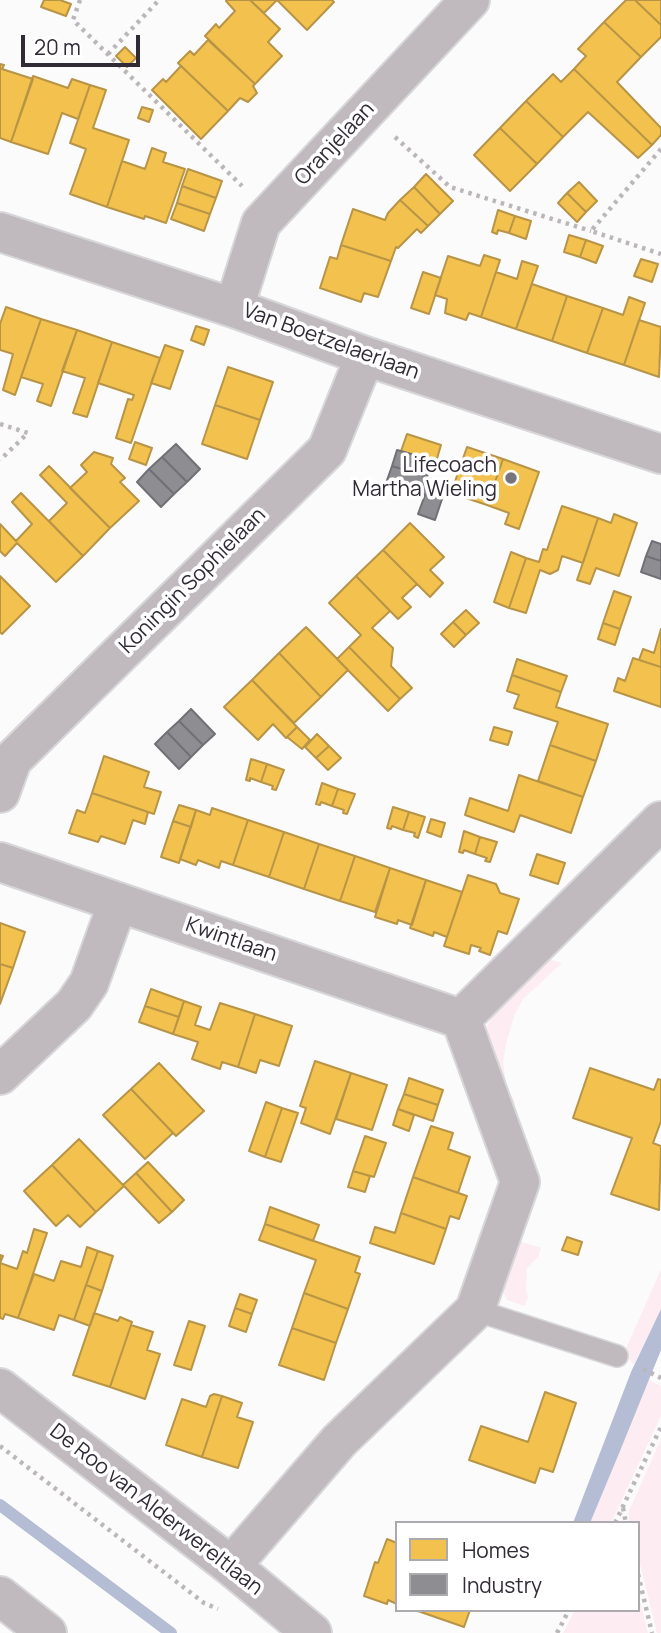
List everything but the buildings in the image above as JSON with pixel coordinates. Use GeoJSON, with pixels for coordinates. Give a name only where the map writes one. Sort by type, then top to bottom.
{"type":"FeatureCollection","features":[{"type":"Feature","properties":{"kind":"street","name":"Oranjelaan"},"geometry":{"type":"LineString","coordinates":[[234,308],[261,223],[470,0]]}},
{"type":"Feature","properties":{"kind":"street","name":"Van Boetzelaerlaan"},"geometry":{"type":"LineString","coordinates":[[0,232],[234,308],[365,356],[661,454]]}},
{"type":"Feature","properties":{"kind":"street","name":"Koningin Sophielaan"},"geometry":{"type":"LineString","coordinates":[[0,793],[12,760],[327,450],[365,356]]}},
{"type":"Feature","properties":{"kind":"street"},"geometry":{"type":"LineString","coordinates":[[231,1566],[339,1441],[475,1310],[520,1182],[461,1019],[661,821]]}},
{"type":"Feature","properties":{"kind":"street","name":"Kwintlaan"},"geometry":{"type":"LineString","coordinates":[[0,862],[461,1019]]}},
{"type":"Feature","properties":{"kind":"street"},"geometry":{"type":"LineString","coordinates":[[0,1075],[74,1005],[89,983],[118,902]]}},
{"type":"Feature","properties":{"kind":"street","name":"De Roo van Alderwereltlaan"},"geometry":{"type":"LineString","coordinates":[[0,1388],[231,1566],[312,1633]]}},
{"type":"Feature","properties":{"kind":"street"},"geometry":{"type":"LineString","coordinates":[[0,1596],[47,1633]]}},
{"type":"Feature","properties":{"kind":"lane"},"geometry":{"type":"LineString","coordinates":[[475,1310],[617,1356]]}},
{"type":"Feature","properties":{"kind":"path"},"geometry":{"type":"LineString","coordinates":[[80,0],[73,20],[270,214]]}},
{"type":"Feature","properties":{"kind":"path"},"geometry":{"type":"LineString","coordinates":[[108,54],[159,0]]}},
{"type":"Feature","properties":{"kind":"path"},"geometry":{"type":"LineString","coordinates":[[366,111],[450,187],[661,254]]}},
{"type":"Feature","properties":{"kind":"path"},"geometry":{"type":"LineString","coordinates":[[591,231],[661,149]]}},
{"type":"Feature","properties":{"kind":"path"},"geometry":{"type":"LineString","coordinates":[[0,424],[27,433],[0,460]]}},
{"type":"Feature","properties":{"kind":"path"},"geometry":{"type":"LineString","coordinates":[[616,1521],[661,1427]]}},
{"type":"Feature","properties":{"kind":"path","name":"De Roo van Alderwereltlaan"},"geometry":{"type":"LineString","coordinates":[[0,1446],[204,1603],[227,1613]]}},
{"type":"Feature","properties":{"kind":"path"},"geometry":{"type":"LineString","coordinates":[[623,1507],[626,1521]]}},
{"type":"Feature","properties":{"kind":"path"},"geometry":{"type":"LineString","coordinates":[[640,1582],[652,1633]]}},
{"type":"Feature","properties":{"kind":"path"},"geometry":{"type":"LineString","coordinates":[[557,1633],[568,1612]]}},
{"type":"Feature","properties":{"kind":"shaded area"},"geometry":{"type":"Polygon","coordinates":[[[549,959],[562,963],[523,999],[515,1014],[506,1044],[503,1062],[507,1088],[515,1102],[511,1111],[484,1036],[495,1012],[549,959]]]}},
{"type":"Feature","properties":{"kind":"shaded area"},"geometry":{"type":"Polygon","coordinates":[[[519,1241],[541,1248],[538,1257],[527,1268],[528,1297],[525,1306],[507,1300],[502,1289],[519,1241]]]}},
{"type":"Feature","properties":{"kind":"shaded area"},"geometry":{"type":"Polygon","coordinates":[[[661,1269],[661,1309],[634,1365],[624,1353],[661,1269]]]}},
{"type":"Feature","properties":{"kind":"shaded area"},"geometry":{"type":"Polygon","coordinates":[[[647,1379],[661,1386],[661,1416],[612,1521],[591,1521],[647,1379]]]}},
{"type":"Feature","properties":{"kind":"shaded area"},"geometry":{"type":"Polygon","coordinates":[[[661,1439],[661,1633],[657,1633],[640,1564],[640,1521],[630,1521],[628,1513],[661,1439]]]}},
{"type":"Feature","properties":{"kind":"shaded area"},"geometry":{"type":"Polygon","coordinates":[[[640,1601],[648,1633],[563,1633],[574,1612],[640,1612],[640,1601]]]}},
{"type":"Feature","properties":{"kind":"water"},"geometry":{"type":"Polygon","coordinates":[[[661,1309],[661,1350],[620,1451],[591,1521],[574,1521],[631,1372],[661,1309]]]}},
{"type":"Feature","properties":{"kind":"waterway"},"geometry":{"type":"LineString","coordinates":[[0,1505],[171,1633]]}},
{"type":"Feature","properties":{"kind":"place","name":"Lifecoach Martha Wieling"},"geometry":{"type":"Point","coordinates":[511,478]}}]}
